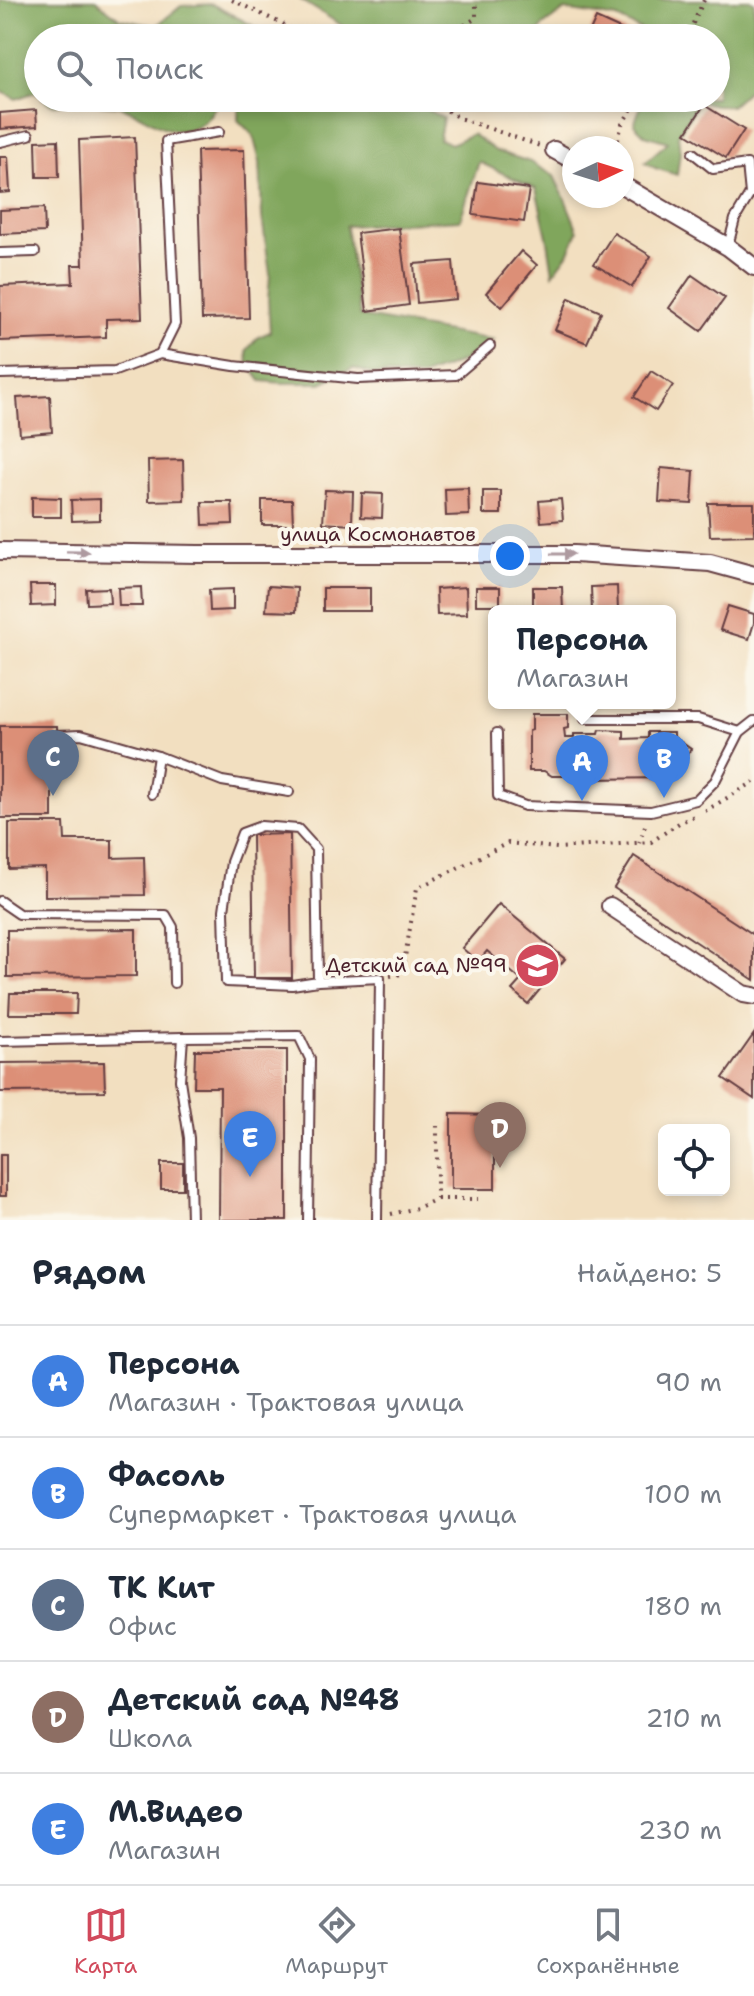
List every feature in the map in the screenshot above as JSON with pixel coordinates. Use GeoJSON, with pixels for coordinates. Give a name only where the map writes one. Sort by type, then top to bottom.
{"type":"FeatureCollection","features":[{"type":"Feature","properties":{"kind":"street"},"geometry":{"type":"LineString","coordinates":[[554,150],[562,154]]}},
{"type":"Feature","properties":{"kind":"street"},"geometry":{"type":"LineString","coordinates":[[634,192],[728,247],[754,267]]}},
{"type":"Feature","properties":{"kind":"street","name":"улица Космонавтов"},"geometry":{"type":"LineString","coordinates":[[0,551],[574,554],[710,563],[754,575]]}},
{"type":"Feature","properties":{"kind":"street"},"geometry":{"type":"LineString","coordinates":[[610,906],[743,994],[754,996]]}},
{"type":"Feature","properties":{"kind":"lane"},"geometry":{"type":"LineString","coordinates":[[160,354],[175,324],[166,141],[219,132]]}},
{"type":"Feature","properties":{"kind":"lane"},"geometry":{"type":"LineString","coordinates":[[0,142],[29,135]]}},
{"type":"Feature","properties":{"kind":"lane"},"geometry":{"type":"LineString","coordinates":[[693,153],[713,169],[747,164],[750,194],[735,219],[728,247]]}},
{"type":"Feature","properties":{"kind":"lane"},"geometry":{"type":"LineString","coordinates":[[0,253],[35,252]]}},
{"type":"Feature","properties":{"kind":"lane"},"geometry":{"type":"LineString","coordinates":[[0,374],[115,371],[160,354],[234,366],[358,379],[456,375],[490,346]]}},
{"type":"Feature","properties":{"kind":"lane"},"geometry":{"type":"LineString","coordinates":[[585,719],[698,719],[740,732]]}},
{"type":"Feature","properties":{"kind":"lane"},"geometry":{"type":"LineString","coordinates":[[497,733],[498,796],[525,806],[651,811],[696,800],[715,781],[740,732],[754,721]]}},
{"type":"Feature","properties":{"kind":"lane"},"geometry":{"type":"LineString","coordinates":[[58,735],[81,734],[158,756],[222,781],[289,792]]}},
{"type":"Feature","properties":{"kind":"lane"},"geometry":{"type":"LineString","coordinates":[[152,794],[158,756]]}},
{"type":"Feature","properties":{"kind":"lane"},"geometry":{"type":"LineString","coordinates":[[318,981],[316,849],[298,829],[261,826],[242,833],[231,862],[224,910],[226,982],[292,985],[380,978],[377,1218]]}},
{"type":"Feature","properties":{"kind":"lane"},"geometry":{"type":"LineString","coordinates":[[0,901],[19,914],[166,915],[173,927],[174,983]]}},
{"type":"Feature","properties":{"kind":"lane"},"geometry":{"type":"LineString","coordinates":[[0,1041],[299,1036],[310,1059],[308,1220]]}},
{"type":"Feature","properties":{"kind":"lane"},"geometry":{"type":"LineString","coordinates":[[183,1037],[180,1080],[189,1138],[191,1220]]}},
{"type":"Feature","properties":{"kind":"path"},"geometry":{"type":"LineString","coordinates":[[232,0],[283,24]]}},
{"type":"Feature","properties":{"kind":"path"},"geometry":{"type":"LineString","coordinates":[[466,24],[476,18],[476,0]]}},
{"type":"Feature","properties":{"kind":"path"},"geometry":{"type":"LineString","coordinates":[[693,24],[704,0]]}},
{"type":"Feature","properties":{"kind":"path"},"geometry":{"type":"LineString","coordinates":[[449,112],[554,150]]}},
{"type":"Feature","properties":{"kind":"path"},"geometry":{"type":"LineString","coordinates":[[619,136],[630,112]]}},
{"type":"Feature","properties":{"kind":"path"},"geometry":{"type":"LineString","coordinates":[[380,978],[402,974],[417,888],[508,843],[557,848],[651,842],[754,782]]}},
{"type":"Feature","properties":{"kind":"path"},"geometry":{"type":"LineString","coordinates":[[639,843],[651,811]]}},
{"type":"Feature","properties":{"kind":"path"},"geometry":{"type":"LineString","coordinates":[[437,1126],[437,1199]]}},
{"type":"Feature","properties":{"kind":"path"},"geometry":{"type":"LineString","coordinates":[[377,1218],[417,1208],[437,1199],[478,1199]]}},
{"type":"Feature","properties":{"kind":"green space"},"geometry":{"type":"Polygon","coordinates":[[[0,0],[96,0],[120,19],[146,24],[24,24],[24,96],[16,99],[0,91],[0,0]]]}},
{"type":"Feature","properties":{"kind":"green space"},"geometry":{"type":"Polygon","coordinates":[[[301,0],[750,0],[754,1],[754,85],[730,106],[730,24],[629,24],[617,18],[565,10],[546,24],[340,24],[301,0]]]}},
{"type":"Feature","properties":{"kind":"green space"},"geometry":{"type":"Polygon","coordinates":[[[212,4],[250,24],[158,24],[181,6],[212,4]]]}},
{"type":"Feature","properties":{"kind":"green space"},"geometry":{"type":"Polygon","coordinates":[[[134,112],[211,112],[201,124],[191,129],[181,131],[164,127],[134,112]]]}},
{"type":"Feature","properties":{"kind":"green space"},"geometry":{"type":"Polygon","coordinates":[[[238,112],[432,112],[443,118],[439,139],[451,144],[472,134],[496,151],[530,162],[554,176],[562,193],[562,208],[569,208],[578,231],[568,254],[553,274],[536,189],[479,162],[460,220],[346,226],[360,316],[493,340],[463,361],[421,377],[372,374],[353,368],[321,383],[261,381],[248,363],[247,350],[258,337],[270,332],[270,274],[262,217],[260,162],[253,135],[238,120],[238,112]]]}},
{"type":"Feature","properties":{"kind":"green space"},"geometry":{"type":"Polygon","coordinates":[[[639,112],[692,112],[678,135],[680,152],[677,175],[645,162],[668,142],[645,135],[634,124],[639,112]]]}},
{"type":"Feature","properties":{"kind":"building"},"geometry":{"type":"Polygon","coordinates":[[[596,18],[609,24],[593,24],[596,18]]]}},
{"type":"Feature","properties":{"kind":"building"},"geometry":{"type":"Polygon","coordinates":[[[36,112],[37,126],[0,129],[0,113],[36,112]]]}},
{"type":"Feature","properties":{"kind":"building"},"geometry":{"type":"Polygon","coordinates":[[[700,112],[715,112],[744,130],[726,158],[686,133],[700,112]]]}},
{"type":"Feature","properties":{"kind":"building"},"geometry":{"type":"Polygon","coordinates":[[[135,137],[142,318],[106,319],[106,337],[0,341],[0,286],[73,283],[72,265],[83,265],[79,140],[135,137]]]}},
{"type":"Feature","properties":{"kind":"building"},"geometry":{"type":"Polygon","coordinates":[[[58,140],[59,177],[37,177],[36,141],[58,140]]]}},
{"type":"Feature","properties":{"kind":"building"},"geometry":{"type":"Polygon","coordinates":[[[244,150],[249,318],[202,319],[197,151],[244,150]]]}},
{"type":"Feature","properties":{"kind":"building"},"geometry":{"type":"Polygon","coordinates":[[[0,157],[8,157],[10,192],[0,193],[0,157]]]}},
{"type":"Feature","properties":{"kind":"building"},"geometry":{"type":"Polygon","coordinates":[[[478,182],[529,189],[524,222],[473,215],[478,182]]]}},
{"type":"Feature","properties":{"kind":"building"},"geometry":{"type":"Polygon","coordinates":[[[44,208],[45,232],[0,234],[0,210],[44,208]]]}},
{"type":"Feature","properties":{"kind":"building"},"geometry":{"type":"Polygon","coordinates":[[[399,228],[409,305],[367,311],[357,233],[399,228]]]}},
{"type":"Feature","properties":{"kind":"building"},"geometry":{"type":"Polygon","coordinates":[[[614,233],[651,256],[632,287],[594,264],[614,233]]]}},
{"type":"Feature","properties":{"kind":"building"},"geometry":{"type":"Polygon","coordinates":[[[521,251],[537,265],[502,307],[486,293],[521,251]]]}},
{"type":"Feature","properties":{"kind":"building"},"geometry":{"type":"Polygon","coordinates":[[[453,261],[456,299],[417,303],[414,264],[453,261]]]}},
{"type":"Feature","properties":{"kind":"building"},"geometry":{"type":"Polygon","coordinates":[[[692,275],[725,298],[701,331],[669,308],[692,275]]]}},
{"type":"Feature","properties":{"kind":"building"},"geometry":{"type":"Polygon","coordinates":[[[569,298],[601,312],[587,343],[555,330],[569,298]]]}},
{"type":"Feature","properties":{"kind":"building"},"geometry":{"type":"Polygon","coordinates":[[[651,371],[673,385],[656,411],[634,397],[651,371]]]}},
{"type":"Feature","properties":{"kind":"building"},"geometry":{"type":"Polygon","coordinates":[[[50,396],[52,432],[20,435],[17,398],[50,396]]]}},
{"type":"Feature","properties":{"kind":"building"},"geometry":{"type":"Polygon","coordinates":[[[183,460],[184,500],[149,501],[148,461],[183,460]]]}},
{"type":"Feature","properties":{"kind":"building"},"geometry":{"type":"Polygon","coordinates":[[[661,468],[694,471],[692,504],[659,502],[661,468]]]}},
{"type":"Feature","properties":{"kind":"building"},"geometry":{"type":"Polygon","coordinates":[[[468,488],[469,515],[446,516],[445,489],[468,488]]]}},
{"type":"Feature","properties":{"kind":"building"},"geometry":{"type":"Polygon","coordinates":[[[325,490],[353,491],[352,525],[323,523],[325,490]]]}},
{"type":"Feature","properties":{"kind":"building"},"geometry":{"type":"Polygon","coordinates":[[[483,491],[501,491],[501,514],[483,514],[483,491]]]}},
{"type":"Feature","properties":{"kind":"building"},"geometry":{"type":"Polygon","coordinates":[[[362,493],[383,494],[382,518],[361,517],[362,493]]]}},
{"type":"Feature","properties":{"kind":"building"},"geometry":{"type":"Polygon","coordinates":[[[32,497],[61,498],[61,517],[32,517],[32,497]]]}},
{"type":"Feature","properties":{"kind":"building"},"geometry":{"type":"Polygon","coordinates":[[[100,499],[100,520],[72,521],[71,500],[100,499]]]}},
{"type":"Feature","properties":{"kind":"building"},"geometry":{"type":"Polygon","coordinates":[[[561,499],[563,520],[541,522],[539,501],[561,499]]]}},
{"type":"Feature","properties":{"kind":"building"},"geometry":{"type":"Polygon","coordinates":[[[262,500],[292,500],[293,525],[262,525],[262,500]]]}},
{"type":"Feature","properties":{"kind":"building"},"geometry":{"type":"Polygon","coordinates":[[[202,502],[232,502],[233,524],[203,525],[202,502]]]}},
{"type":"Feature","properties":{"kind":"building"},"geometry":{"type":"Polygon","coordinates":[[[708,503],[754,503],[754,535],[710,536],[708,503]]]}},
{"type":"Feature","properties":{"kind":"building"},"geometry":{"type":"Polygon","coordinates":[[[30,585],[56,585],[56,605],[31,606],[30,585]]]}},
{"type":"Feature","properties":{"kind":"building"},"geometry":{"type":"Polygon","coordinates":[[[268,586],[297,588],[296,612],[266,611],[268,586]]]}},
{"type":"Feature","properties":{"kind":"building"},"geometry":{"type":"Polygon","coordinates":[[[617,586],[618,605],[592,605],[591,587],[617,586]]]}},
{"type":"Feature","properties":{"kind":"building"},"geometry":{"type":"Polygon","coordinates":[[[141,587],[142,606],[119,606],[118,588],[141,587]]]}},
{"type":"Feature","properties":{"kind":"building"},"geometry":{"type":"Polygon","coordinates":[[[466,587],[467,614],[437,615],[436,589],[466,587]]]}},
{"type":"Feature","properties":{"kind":"building"},"geometry":{"type":"Polygon","coordinates":[[[476,587],[500,587],[500,605],[476,605],[476,587]]]}},
{"type":"Feature","properties":{"kind":"building"},"geometry":{"type":"Polygon","coordinates":[[[533,587],[562,587],[563,605],[533,605],[533,587]]]}},
{"type":"Feature","properties":{"kind":"building"},"geometry":{"type":"Polygon","coordinates":[[[109,588],[110,603],[87,604],[86,589],[109,588]]]}},
{"type":"Feature","properties":{"kind":"building"},"geometry":{"type":"Polygon","coordinates":[[[323,588],[370,588],[370,611],[323,611],[323,588]]]}},
{"type":"Feature","properties":{"kind":"building"},"geometry":{"type":"Polygon","coordinates":[[[233,589],[233,610],[210,611],[209,590],[233,589]]]}},
{"type":"Feature","properties":{"kind":"building"},"geometry":{"type":"Polygon","coordinates":[[[728,606],[754,614],[749,639],[720,630],[728,606]]]}},
{"type":"Feature","properties":{"kind":"building"},"geometry":{"type":"Polygon","coordinates":[[[532,714],[568,714],[565,738],[574,738],[574,734],[598,734],[599,730],[624,731],[624,739],[648,738],[648,732],[674,732],[674,737],[691,749],[670,778],[586,779],[584,776],[552,776],[544,771],[529,771],[532,714]]]}},
{"type":"Feature","properties":{"kind":"building"},"geometry":{"type":"Polygon","coordinates":[[[0,726],[57,726],[58,749],[52,748],[52,818],[0,818],[0,726]]]}},
{"type":"Feature","properties":{"kind":"building"},"geometry":{"type":"Polygon","coordinates":[[[9,823],[64,823],[65,840],[112,840],[112,858],[144,857],[145,895],[45,896],[45,868],[9,869],[9,823]]]}},
{"type":"Feature","properties":{"kind":"building"},"geometry":{"type":"Polygon","coordinates":[[[290,834],[292,978],[254,978],[252,835],[290,834]]]}},
{"type":"Feature","properties":{"kind":"building"},"geometry":{"type":"Polygon","coordinates":[[[634,856],[754,935],[754,980],[614,888],[634,856]]]}},
{"type":"Feature","properties":{"kind":"building"},"geometry":{"type":"Polygon","coordinates":[[[499,904],[565,959],[528,1004],[512,990],[521,980],[487,951],[478,962],[462,948],[499,904]]]}},
{"type":"Feature","properties":{"kind":"building"},"geometry":{"type":"Polygon","coordinates":[[[136,929],[136,976],[7,977],[7,930],[136,929]]]}},
{"type":"Feature","properties":{"kind":"building"},"geometry":{"type":"Polygon","coordinates":[[[10,993],[77,993],[76,1014],[9,1014],[10,993]]]}},
{"type":"Feature","properties":{"kind":"building"},"geometry":{"type":"Polygon","coordinates":[[[754,1034],[754,1099],[723,1078],[754,1034]]]}},
{"type":"Feature","properties":{"kind":"building"},"geometry":{"type":"Polygon","coordinates":[[[195,1050],[287,1050],[287,1220],[219,1220],[220,1087],[194,1087],[195,1050]]]}},
{"type":"Feature","properties":{"kind":"building"},"geometry":{"type":"Polygon","coordinates":[[[104,1062],[105,1091],[0,1092],[0,1063],[104,1062]]]}},
{"type":"Feature","properties":{"kind":"building"},"geometry":{"type":"Polygon","coordinates":[[[451,1114],[495,1115],[495,1189],[451,1189],[451,1114]]]}},
{"type":"Feature","properties":{"kind":"building"},"geometry":{"type":"Polygon","coordinates":[[[0,1155],[6,1155],[6,1196],[0,1196],[0,1155]]]}},
{"type":"Feature","properties":{"kind":"building"},"geometry":{"type":"Polygon","coordinates":[[[161,1163],[183,1163],[183,1189],[161,1189],[161,1163]]]}},
{"type":"Feature","properties":{"kind":"place","name":"ТК Кит"},"geometry":{"type":"Point","coordinates":[53,796]}},
{"type":"Feature","properties":{"kind":"place","name":"Фасоль"},"geometry":{"type":"Point","coordinates":[664,798]}},
{"type":"Feature","properties":{"kind":"place","name":"Персона"},"geometry":{"type":"Point","coordinates":[582,801]}},
{"type":"Feature","properties":{"kind":"place","name":"Детский сад №99"},"geometry":{"type":"Point","coordinates":[538,965]}},
{"type":"Feature","properties":{"kind":"place","name":"Детский сад №48"},"geometry":{"type":"Point","coordinates":[500,1168]}},
{"type":"Feature","properties":{"kind":"place","name":"М.Видео"},"geometry":{"type":"Point","coordinates":[250,1177]}}]}
